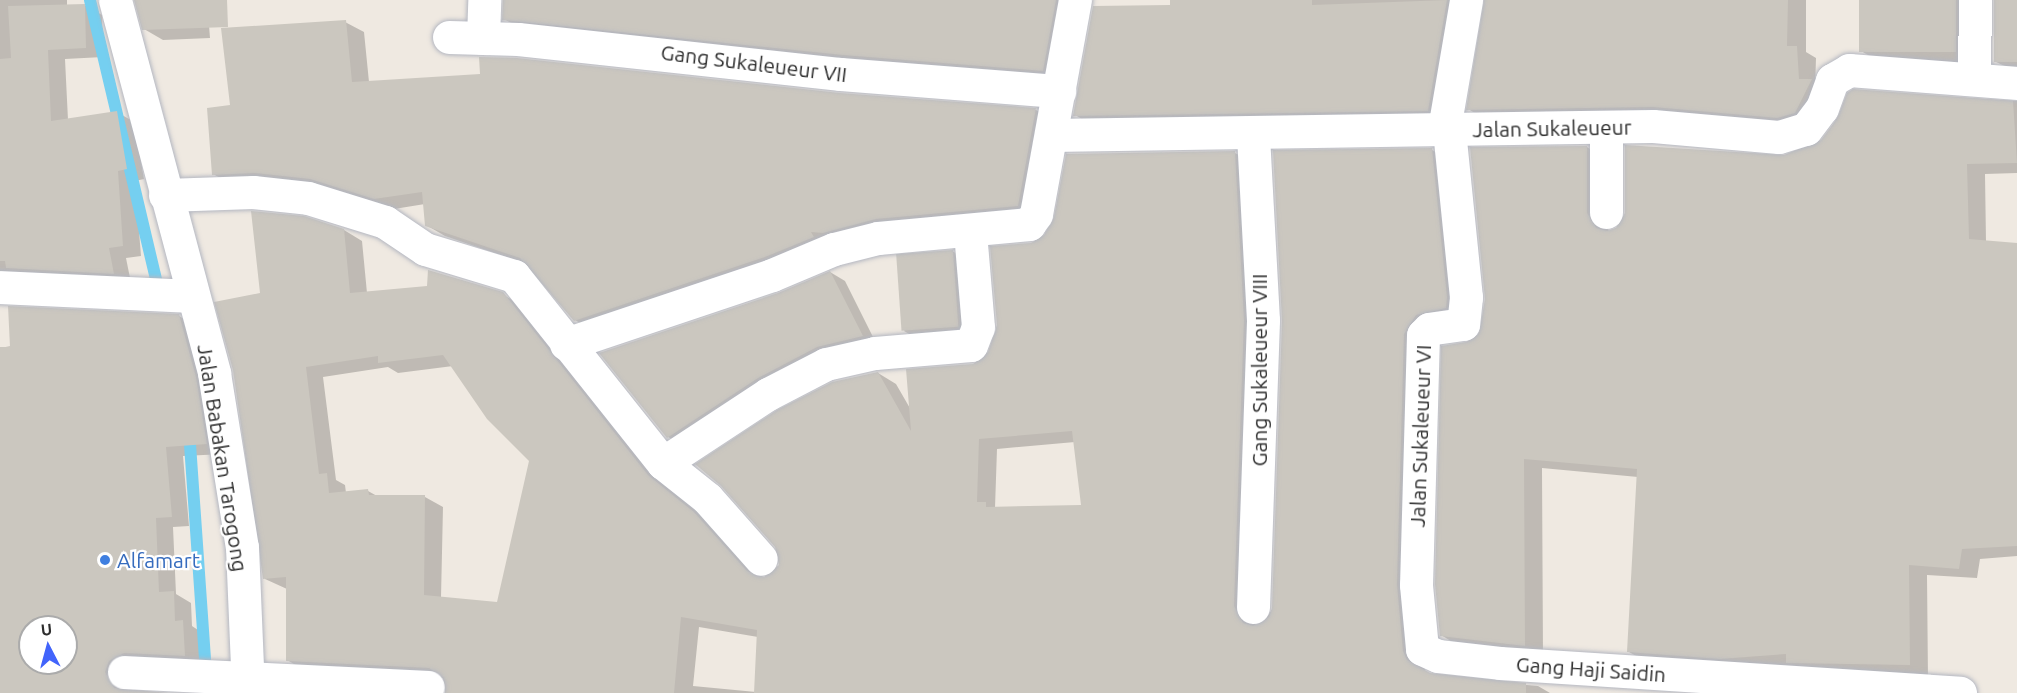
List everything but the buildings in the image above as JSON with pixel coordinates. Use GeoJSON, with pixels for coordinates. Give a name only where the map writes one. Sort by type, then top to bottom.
{"type":"FeatureCollection","features":[{"type":"Feature","properties":{"kind":"street","name":"Jalan Babakan Tarogong"},"geometry":{"type":"LineString","coordinates":[[116,0],[165,195],[214,373],[242,547],[248,685]]}},
{"type":"Feature","properties":{"kind":"street"},"geometry":{"type":"LineString","coordinates":[[483,38],[484,0]]}},
{"type":"Feature","properties":{"kind":"street"},"geometry":{"type":"LineString","coordinates":[[566,344],[772,275],[834,249],[878,238],[970,232],[1029,224],[1036,214],[1075,0]]}},
{"type":"Feature","properties":{"kind":"street"},"geometry":{"type":"LineString","coordinates":[[1446,130],[1466,0]]}},
{"type":"Feature","properties":{"kind":"street"},"geometry":{"type":"LineString","coordinates":[[1974,78],[1975,0]]}},
{"type":"Feature","properties":{"kind":"street","name":"Gang Sukaleueur VII"},"geometry":{"type":"LineString","coordinates":[[449,37],[673,53],[841,74],[1059,91]]}},
{"type":"Feature","properties":{"kind":"street","name":"Jalan Sukaleueur"},"geometry":{"type":"LineString","coordinates":[[1051,135],[1253,134],[1606,127],[1696,128],[1779,137],[1806,129],[1822,108],[1833,80],[1849,69],[2017,83]]}},
{"type":"Feature","properties":{"kind":"street"},"geometry":{"type":"LineString","coordinates":[[1606,127],[1606,212]]}},
{"type":"Feature","properties":{"kind":"street","name":"Jalan Sukaleueur VI"},"geometry":{"type":"LineString","coordinates":[[1438,656],[1422,649],[1416,585],[1417,455],[1422,335],[1429,329],[1463,324],[1466,297],[1446,130]]}},
{"type":"Feature","properties":{"kind":"street","name":"Gang Sukaleueur VIII"},"geometry":{"type":"LineString","coordinates":[[1253,134],[1263,320],[1253,607]]}},
{"type":"Feature","properties":{"kind":"street"},"geometry":{"type":"LineString","coordinates":[[165,195],[253,192],[308,198],[386,222],[425,249],[514,276],[663,463],[707,498],[761,559]]}},
{"type":"Feature","properties":{"kind":"street"},"geometry":{"type":"LineString","coordinates":[[663,463],[768,394],[826,364],[874,353],[971,345],[978,327],[970,232]]}},
{"type":"Feature","properties":{"kind":"street"},"geometry":{"type":"LineString","coordinates":[[0,286],[192,296]]}},
{"type":"Feature","properties":{"kind":"street","name":"Gang Haji Saidin"},"geometry":{"type":"LineString","coordinates":[[1438,656],[1960,693]]}},
{"type":"Feature","properties":{"kind":"street"},"geometry":{"type":"LineString","coordinates":[[124,672],[248,685],[300,683],[428,687]]}},
{"type":"Feature","properties":{"kind":"waterway"},"geometry":{"type":"LineString","coordinates":[[90,0],[157,283]]}},
{"type":"Feature","properties":{"kind":"waterway"},"geometry":{"type":"LineString","coordinates":[[189,430],[205,659]]}},
{"type":"Feature","properties":{"kind":"place","name":"Alfamart"},"geometry":{"type":"Point","coordinates":[105,560]}}]}
